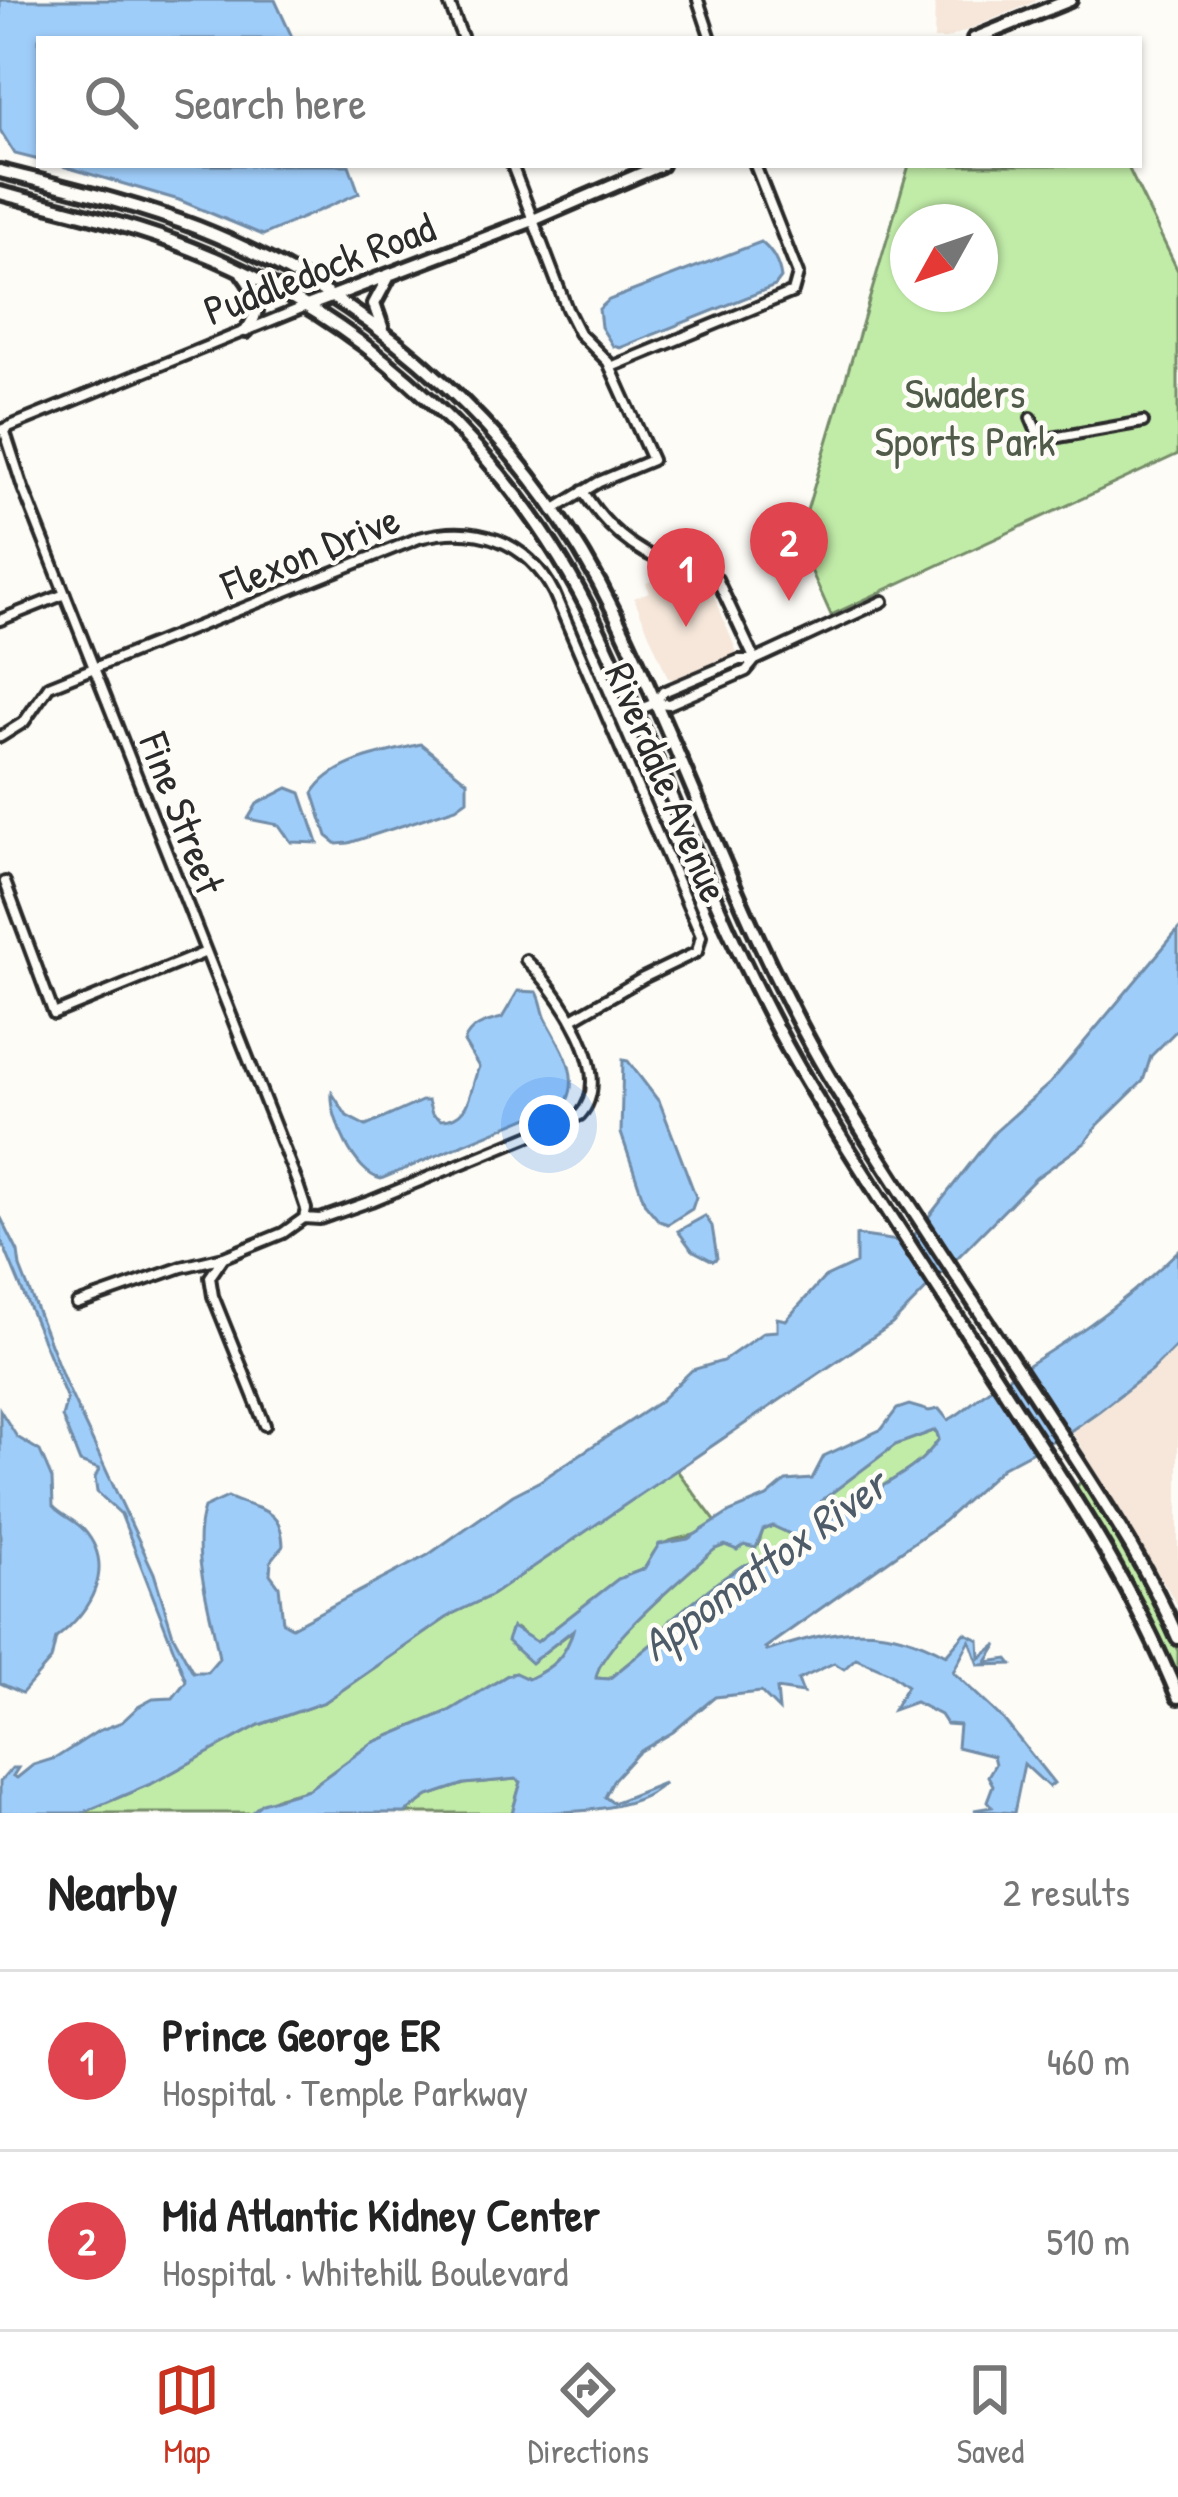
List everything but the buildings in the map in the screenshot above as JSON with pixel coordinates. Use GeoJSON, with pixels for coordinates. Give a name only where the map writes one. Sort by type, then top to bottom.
{"type":"FeatureCollection","features":[{"type":"Feature","properties":{"kind":"main road"},"geometry":{"type":"LineString","coordinates":[[981,36],[1070,0]]}},
{"type":"Feature","properties":{"kind":"main road","name":"Puddledock Road"},"geometry":{"type":"LineString","coordinates":[[307,306],[533,220],[654,168]]}},
{"type":"Feature","properties":{"kind":"main road"},"geometry":{"type":"LineString","coordinates":[[0,171],[191,225],[251,251],[331,296],[387,335],[481,420],[554,510],[602,586],[780,986],[830,1078],[1137,1556],[1178,1638]]}},
{"type":"Feature","properties":{"kind":"main road"},"geometry":{"type":"LineString","coordinates":[[0,193],[140,230],[240,271],[307,306],[423,394],[501,476],[582,596],[766,1009],[1135,1600],[1178,1697]]}},
{"type":"Feature","properties":{"kind":"main road"},"geometry":{"type":"LineString","coordinates":[[240,271],[258,301],[256,316],[246,331]]}},
{"type":"Feature","properties":{"kind":"main road"},"geometry":{"type":"LineString","coordinates":[[387,335],[374,304],[389,276]]}},
{"type":"Feature","properties":{"kind":"street"},"geometry":{"type":"LineString","coordinates":[[448,0],[462,36]]}},
{"type":"Feature","properties":{"kind":"street"},"geometry":{"type":"LineString","coordinates":[[698,0],[710,36]]}},
{"type":"Feature","properties":{"kind":"street"},"geometry":{"type":"LineString","coordinates":[[513,168],[580,333],[610,367],[652,460],[583,491],[554,510]]}},
{"type":"Feature","properties":{"kind":"street"},"geometry":{"type":"LineString","coordinates":[[610,367],[793,292],[798,274],[756,168]]}},
{"type":"Feature","properties":{"kind":"street","name":"Puddledock Road"},"geometry":{"type":"LineString","coordinates":[[2,430],[307,306]]}},
{"type":"Feature","properties":{"kind":"street"},"geometry":{"type":"LineString","coordinates":[[1031,418],[1035,441],[1143,422]]}},
{"type":"Feature","properties":{"kind":"street","name":"Fine Street"},"geometry":{"type":"LineString","coordinates":[[2,430],[297,1182],[307,1209],[304,1218]]}},
{"type":"Feature","properties":{"kind":"street"},"geometry":{"type":"LineString","coordinates":[[583,491],[596,511],[653,558],[718,579],[755,660]]}},
{"type":"Feature","properties":{"kind":"street","name":"Flexon Drive"},"geometry":{"type":"LineString","coordinates":[[0,737],[24,722],[49,686],[437,533],[491,536],[524,554],[543,574]]}},
{"type":"Feature","properties":{"kind":"street","name":"Riverdale Avenue"},"geometry":{"type":"LineString","coordinates":[[543,574],[702,942],[698,952],[572,1019]]}},
{"type":"Feature","properties":{"kind":"street"},"geometry":{"type":"LineString","coordinates":[[0,620],[66,594]]}},
{"type":"Feature","properties":{"kind":"street"},"geometry":{"type":"LineString","coordinates":[[634,712],[655,703],[663,692],[739,660],[755,660],[883,601]]}},
{"type":"Feature","properties":{"kind":"street"},"geometry":{"type":"LineString","coordinates":[[5,882],[54,1014],[206,952]]}},
{"type":"Feature","properties":{"kind":"street"},"geometry":{"type":"LineString","coordinates":[[77,1304],[224,1257],[283,1233],[304,1218],[320,1219],[370,1201],[580,1115],[590,1103],[592,1089],[572,1019],[526,960]]}},
{"type":"Feature","properties":{"kind":"street"},"geometry":{"type":"LineString","coordinates":[[224,1257],[210,1276],[213,1296],[265,1425]]}},
{"type":"Feature","properties":{"kind":"shaded area"},"geometry":{"type":"Polygon","coordinates":[[[935,0],[1039,0],[953,36],[934,36],[935,0]]]}},
{"type":"Feature","properties":{"kind":"shaded area"},"geometry":{"type":"Polygon","coordinates":[[[679,571],[709,583],[738,655],[677,680],[668,678],[634,598],[649,592],[646,583],[679,571]]]}},
{"type":"Feature","properties":{"kind":"shaded area"},"geometry":{"type":"Polygon","coordinates":[[[1178,1335],[1178,1606],[1072,1432],[1178,1335]]]}},
{"type":"Feature","properties":{"kind":"green space","name":"Swaders Sports Park"},"geometry":{"type":"Polygon","coordinates":[[[908,168],[1128,168],[1178,271],[1178,454],[831,615],[798,541],[890,229],[890,312],[998,312],[998,204],[897,204],[908,168]]]}},
{"type":"Feature","properties":{"kind":"green space"},"geometry":{"type":"Polygon","coordinates":[[[936,1430],[939,1439],[917,1464],[843,1514],[822,1517],[820,1501],[895,1445],[936,1430]]]}},
{"type":"Feature","properties":{"kind":"green space"},"geometry":{"type":"Polygon","coordinates":[[[676,1469],[716,1522],[661,1545],[644,1569],[618,1579],[536,1643],[517,1629],[514,1646],[531,1662],[574,1630],[563,1654],[545,1670],[528,1679],[508,1675],[449,1711],[372,1743],[309,1789],[279,1797],[251,1813],[82,1813],[153,1783],[259,1725],[325,1702],[676,1469]]]}},
{"type":"Feature","properties":{"kind":"green space"},"geometry":{"type":"Polygon","coordinates":[[[1083,1479],[1129,1552],[1178,1651],[1178,1687],[1129,1581],[1074,1490],[1083,1479]]]}},
{"type":"Feature","properties":{"kind":"green space"},"geometry":{"type":"Polygon","coordinates":[[[773,1526],[796,1541],[774,1557],[742,1566],[718,1582],[609,1679],[596,1678],[600,1665],[627,1630],[715,1549],[758,1545],[763,1530],[773,1526]]]}},
{"type":"Feature","properties":{"kind":"green space"},"geometry":{"type":"Polygon","coordinates":[[[521,1782],[512,1813],[405,1813],[428,1796],[464,1784],[521,1782]]]}},
{"type":"Feature","properties":{"kind":"water"},"geometry":{"type":"Polygon","coordinates":[[[0,0],[275,0],[292,36],[36,36],[36,159],[15,154],[0,130],[0,0]]]}},
{"type":"Feature","properties":{"kind":"water"},"geometry":{"type":"Polygon","coordinates":[[[69,168],[350,168],[359,193],[263,235],[179,200],[69,168]]]}},
{"type":"Feature","properties":{"kind":"water"},"geometry":{"type":"Polygon","coordinates":[[[761,242],[779,267],[781,278],[775,286],[620,348],[613,346],[601,327],[599,309],[609,300],[761,242]]]}},
{"type":"Feature","properties":{"kind":"water"},"geometry":{"type":"Polygon","coordinates":[[[421,744],[467,781],[467,800],[456,808],[349,843],[337,844],[327,836],[313,793],[322,782],[347,765],[421,744]]]}},
{"type":"Feature","properties":{"kind":"water"},"geometry":{"type":"Polygon","coordinates":[[[288,788],[301,793],[318,843],[291,842],[279,825],[248,819],[257,804],[288,788]]]}},
{"type":"Feature","properties":{"kind":"water"},"geometry":{"type":"Polygon","coordinates":[[[1178,930],[1178,1029],[1151,1056],[1143,1081],[1085,1143],[1036,1178],[892,1324],[492,1595],[452,1614],[325,1702],[259,1725],[153,1783],[82,1813],[0,1813],[0,1782],[12,1768],[18,1768],[13,1776],[17,1778],[33,1765],[56,1758],[122,1722],[153,1699],[173,1698],[186,1681],[121,1514],[97,1492],[99,1469],[80,1462],[62,1417],[67,1399],[0,1237],[0,1216],[18,1252],[65,1382],[154,1573],[173,1635],[193,1672],[207,1672],[219,1658],[200,1563],[204,1508],[228,1497],[273,1516],[283,1546],[271,1561],[270,1574],[279,1586],[283,1622],[292,1627],[428,1555],[659,1402],[692,1370],[723,1361],[764,1332],[777,1331],[777,1318],[786,1320],[824,1278],[856,1263],[856,1235],[905,1242],[912,1238],[995,1132],[1050,1083],[1178,930]]]}},
{"type":"Feature","properties":{"kind":"water"},"geometry":{"type":"Polygon","coordinates":[[[518,991],[539,995],[570,1069],[567,1101],[381,1179],[371,1175],[346,1144],[332,1093],[347,1116],[366,1126],[422,1101],[428,1101],[432,1114],[441,1120],[459,1115],[479,1067],[464,1042],[474,1028],[502,1018],[518,991]]]}},
{"type":"Feature","properties":{"kind":"water"},"geometry":{"type":"Polygon","coordinates":[[[623,1060],[660,1103],[696,1197],[692,1209],[668,1224],[659,1221],[645,1204],[621,1133],[623,1060]]]}},
{"type":"Feature","properties":{"kind":"water"},"geometry":{"type":"Polygon","coordinates":[[[705,1216],[712,1226],[717,1258],[713,1261],[692,1250],[678,1231],[705,1216]]]}},
{"type":"Feature","properties":{"kind":"water","name":"Appomattox River"},"geometry":{"type":"Polygon","coordinates":[[[1178,1251],[1178,1344],[1151,1371],[1069,1432],[1003,1467],[944,1521],[765,1648],[858,1631],[900,1636],[946,1655],[965,1633],[979,1640],[980,1658],[998,1644],[987,1662],[1008,1659],[1012,1664],[979,1665],[970,1640],[953,1672],[1004,1720],[1054,1783],[1049,1787],[1024,1764],[1014,1813],[974,1810],[992,1807],[987,1801],[993,1785],[988,1776],[995,1764],[993,1756],[957,1747],[959,1725],[946,1724],[940,1715],[915,1702],[893,1710],[907,1686],[856,1658],[844,1669],[834,1663],[798,1680],[803,1693],[777,1689],[779,1710],[761,1692],[715,1697],[673,1732],[639,1752],[614,1779],[605,1797],[613,1803],[664,1783],[616,1806],[512,1813],[521,1782],[516,1779],[464,1784],[428,1796],[405,1813],[251,1813],[262,1803],[309,1789],[372,1743],[449,1711],[508,1675],[528,1679],[545,1670],[567,1647],[573,1630],[531,1663],[507,1641],[512,1627],[537,1642],[618,1579],[644,1569],[659,1544],[688,1539],[730,1512],[767,1497],[786,1481],[812,1479],[824,1456],[882,1429],[897,1409],[909,1405],[939,1409],[948,1420],[954,1417],[1090,1324],[1178,1251]],[[936,1430],[895,1445],[821,1501],[822,1517],[843,1514],[917,1464],[939,1439],[936,1430]],[[773,1526],[763,1530],[756,1548],[744,1545],[737,1550],[725,1545],[715,1549],[628,1630],[601,1664],[596,1678],[609,1679],[718,1582],[742,1566],[774,1557],[795,1541],[773,1526]]]}},
{"type":"Feature","properties":{"kind":"water"},"geometry":{"type":"Polygon","coordinates":[[[0,1410],[17,1437],[40,1451],[52,1479],[53,1506],[84,1530],[98,1559],[99,1574],[89,1602],[56,1638],[51,1660],[22,1693],[0,1683],[0,1410]]]}},
{"type":"Feature","properties":{"kind":"place","name":"Mid Atlantic Kidney Center"},"geometry":{"type":"Point","coordinates":[789,601]}},
{"type":"Feature","properties":{"kind":"place","name":"Prince George ER"},"geometry":{"type":"Point","coordinates":[686,627]}}]}
